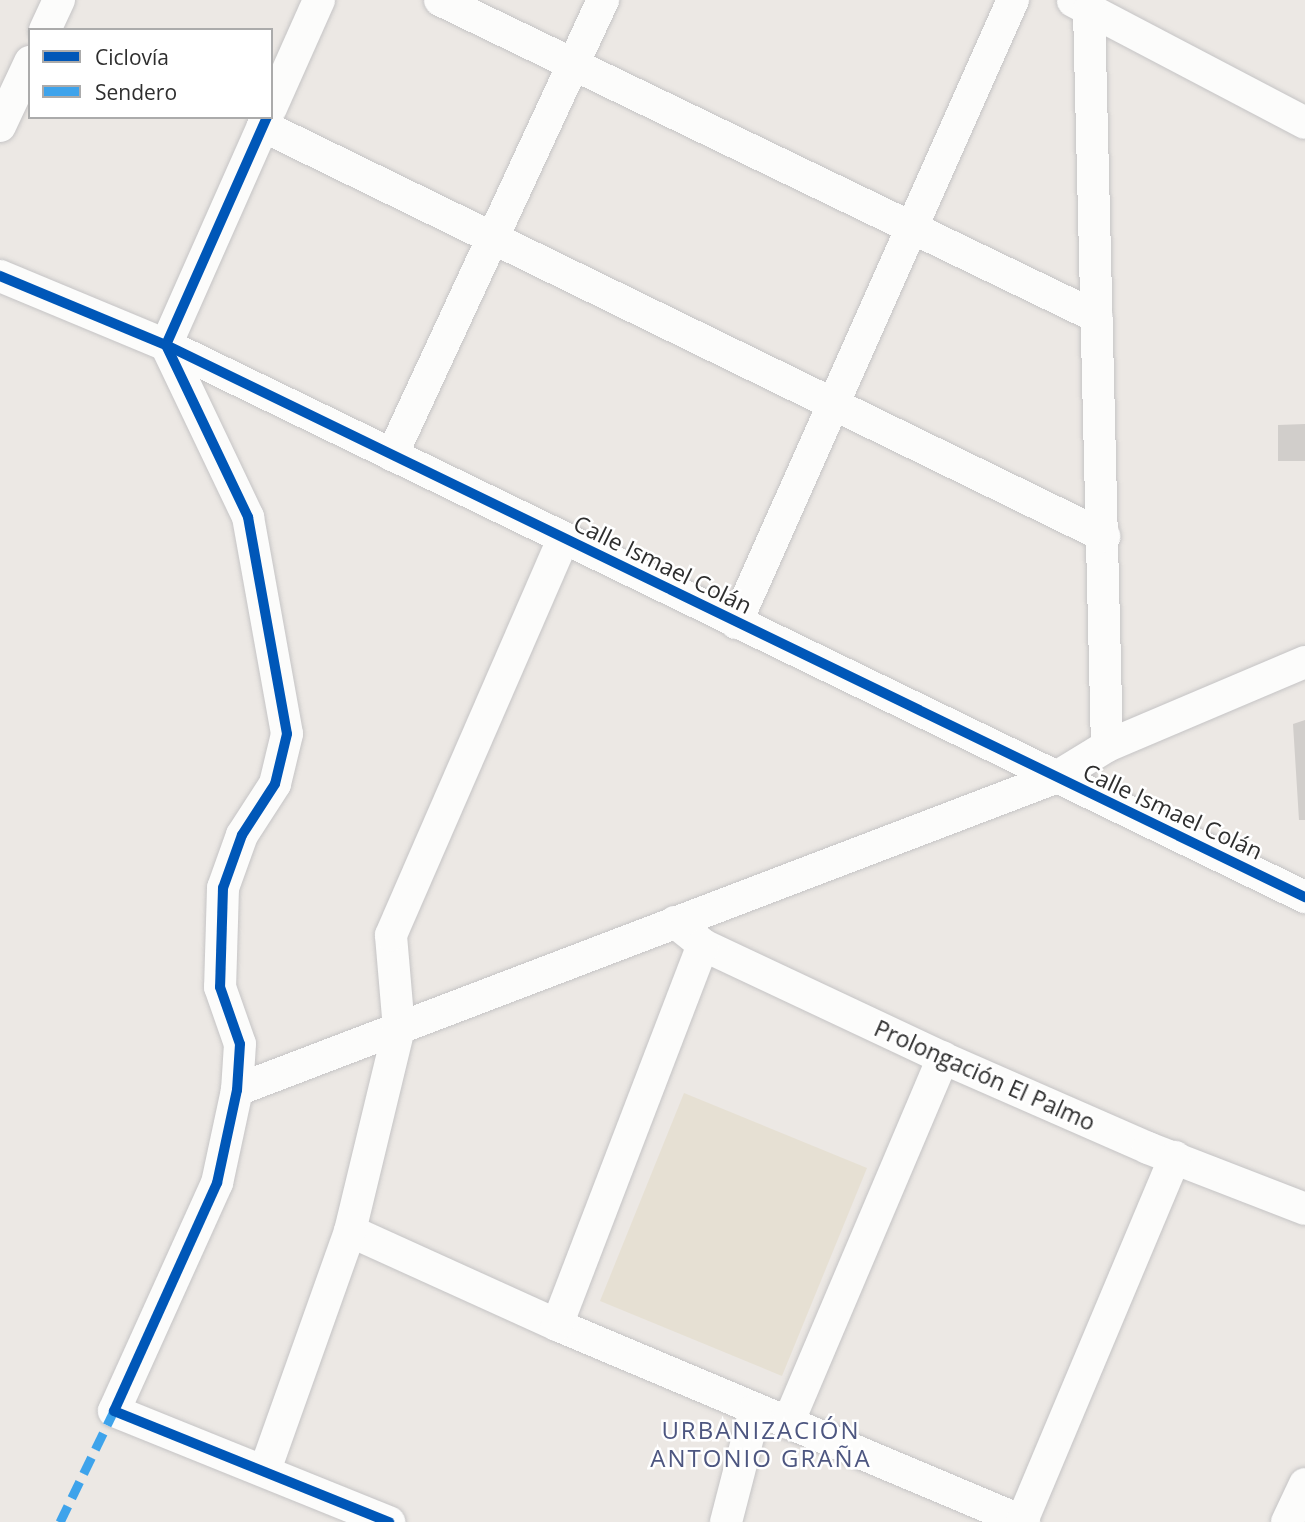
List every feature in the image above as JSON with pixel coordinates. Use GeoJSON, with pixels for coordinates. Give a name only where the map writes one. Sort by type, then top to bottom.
{"type":"FeatureCollection","features":[{"type":"Feature","properties":{"kind":"street"},"geometry":{"type":"LineString","coordinates":[[46,28],[58,0]]}},
{"type":"Feature","properties":{"kind":"street"},"geometry":{"type":"LineString","coordinates":[[273,104],[319,0]]}},
{"type":"Feature","properties":{"kind":"street"},"geometry":{"type":"LineString","coordinates":[[440,0],[1097,317]]}},
{"type":"Feature","properties":{"kind":"street"},"geometry":{"type":"LineString","coordinates":[[392,455],[603,0]]}},
{"type":"Feature","properties":{"kind":"street"},"geometry":{"type":"LineString","coordinates":[[736,623],[1013,0]]}},
{"type":"Feature","properties":{"kind":"street"},"geometry":{"type":"LineString","coordinates":[[1081,5],[1305,123]]}},
{"type":"Feature","properties":{"kind":"street"},"geometry":{"type":"LineString","coordinates":[[1081,5],[1097,317],[1107,746]]}},
{"type":"Feature","properties":{"kind":"street"},"geometry":{"type":"LineString","coordinates":[[0,126],[28,66]]}},
{"type":"Feature","properties":{"kind":"street"},"geometry":{"type":"LineString","coordinates":[[266,119],[166,345],[248,517],[287,734],[275,784],[242,835],[223,888],[220,987],[240,1044],[237,1090],[217,1183],[114,1411],[389,1522]]}},
{"type":"Feature","properties":{"kind":"street"},"geometry":{"type":"LineString","coordinates":[[271,119],[492,239],[1104,536]]}},
{"type":"Feature","properties":{"kind":"street","name":"Calle Ismael Colán"},"geometry":{"type":"LineString","coordinates":[[0,276],[166,345],[1305,897]]}},
{"type":"Feature","properties":{"kind":"street"},"geometry":{"type":"LineString","coordinates":[[264,1470],[350,1231],[399,1029],[391,935],[563,539]]}},
{"type":"Feature","properties":{"kind":"street"},"geometry":{"type":"LineString","coordinates":[[237,1090],[1055,778],[1107,746],[1305,662]]}},
{"type":"Feature","properties":{"kind":"street","name":"Prolongación El Palmo"},"geometry":{"type":"LineString","coordinates":[[675,922],[703,945],[943,1058],[1305,1209]]}},
{"type":"Feature","properties":{"kind":"street"},"geometry":{"type":"LineString","coordinates":[[557,1325],[703,945]]}},
{"type":"Feature","properties":{"kind":"street"},"geometry":{"type":"LineString","coordinates":[[788,1423],[943,1058]]}},
{"type":"Feature","properties":{"kind":"street"},"geometry":{"type":"LineString","coordinates":[[350,1231],[557,1325],[1023,1521],[1175,1157]]}},
{"type":"Feature","properties":{"kind":"street"},"geometry":{"type":"LineString","coordinates":[[726,1522],[755,1410]]}},
{"type":"Feature","properties":{"kind":"street"},"geometry":{"type":"LineString","coordinates":[[1287,1522],[1305,1484]]}},
{"type":"Feature","properties":{"kind":"shaded area"},"geometry":{"type":"Polygon","coordinates":[[[684,1093],[867,1168],[782,1376],[600,1301],[684,1093]]]}},
{"type":"Feature","properties":{"kind":"building"},"geometry":{"type":"Polygon","coordinates":[[[1305,424],[1305,461],[1278,461],[1278,425],[1305,424]]]}},
{"type":"Feature","properties":{"kind":"building"},"geometry":{"type":"Polygon","coordinates":[[[1305,720],[1305,820],[1299,820],[1293,724],[1305,720]]]}},
{"type":"Feature","properties":{"kind":"marked path"},"geometry":{"type":"LineString","coordinates":[[60,1522],[114,1411]]}},
{"type":"Feature","properties":{"kind":"cycle path"},"geometry":{"type":"LineString","coordinates":[[266,119],[166,345],[248,517],[287,734],[275,784],[242,835],[223,888],[220,987],[240,1044],[237,1090],[217,1183],[114,1411],[389,1522]]}},
{"type":"Feature","properties":{"kind":"cycle path"},"geometry":{"type":"LineString","coordinates":[[0,276],[166,345],[1305,897]]}},
{"type":"Feature","properties":{"kind":"district","name":"URBANIZACIÓN ANTONIO GRAÑA"},"geometry":{"type":"Point","coordinates":[761,1444]}}]}
